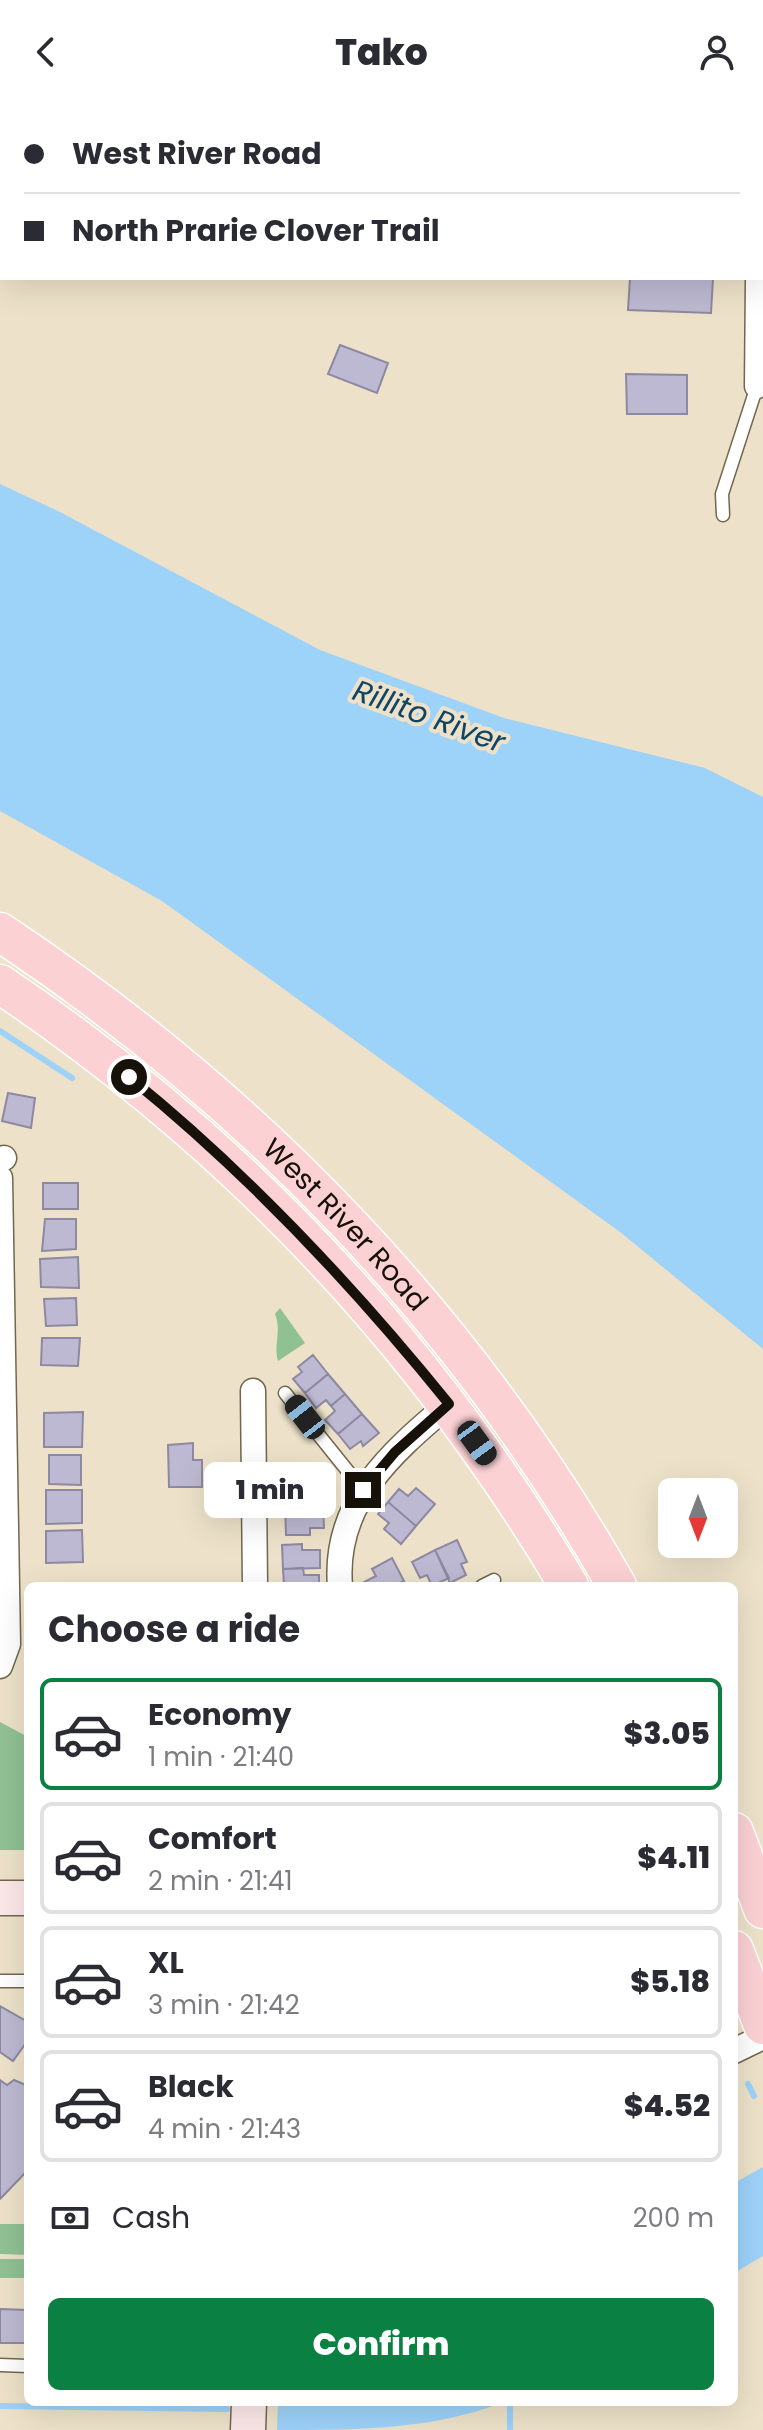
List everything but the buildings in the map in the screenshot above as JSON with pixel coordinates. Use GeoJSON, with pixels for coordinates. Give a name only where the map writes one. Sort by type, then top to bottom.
{"type":"FeatureCollection","features":[{"type":"Feature","properties":{"kind":"main road","name":"West River Road"},"geometry":{"type":"LineString","coordinates":[[0,932],[132,1025],[216,1094],[289,1160],[366,1239],[518,1428],[614,1582]]}},
{"type":"Feature","properties":{"kind":"main road","name":"West River Road"},"geometry":{"type":"LineString","coordinates":[[0,984],[129,1077],[215,1148],[337,1271],[449,1404],[491,1462],[566,1582]]}},
{"type":"Feature","properties":{"kind":"main road"},"geometry":{"type":"LineString","coordinates":[[738,1843],[763,1909]]}},
{"type":"Feature","properties":{"kind":"main road"},"geometry":{"type":"LineString","coordinates":[[738,1960],[763,2025]]}},
{"type":"Feature","properties":{"kind":"street"},"geometry":{"type":"LineString","coordinates":[[757,386],[758,280]]}},
{"type":"Feature","properties":{"kind":"street"},"geometry":{"type":"LineString","coordinates":[[1,1165],[2,1506],[8,1644],[1,1675]]}},
{"type":"Feature","properties":{"kind":"street"},"geometry":{"type":"LineString","coordinates":[[253,1391],[255,1582]]}},
{"type":"Feature","properties":{"kind":"street"},"geometry":{"type":"LineString","coordinates":[[340,1582],[343,1537],[363,1490],[395,1452],[449,1404]]}},
{"type":"Feature","properties":{"kind":"street"},"geometry":{"type":"LineString","coordinates":[[0,1898],[24,1898]]}},
{"type":"Feature","properties":{"kind":"street"},"geometry":{"type":"LineString","coordinates":[[738,2049],[763,2037]]}},
{"type":"Feature","properties":{"kind":"street"},"geometry":{"type":"LineString","coordinates":[[248,2430],[249,2406]]}},
{"type":"Feature","properties":{"kind":"lane"},"geometry":{"type":"LineString","coordinates":[[723,515],[722,494],[757,386]]}},
{"type":"Feature","properties":{"kind":"lane"},"geometry":{"type":"LineString","coordinates":[[285,1393],[363,1490]]}},
{"type":"Feature","properties":{"kind":"lane"},"geometry":{"type":"LineString","coordinates":[[0,1981],[24,1981]]}},
{"type":"Feature","properties":{"kind":"lane"},"geometry":{"type":"LineString","coordinates":[[0,2365],[24,2366]]}},
{"type":"Feature","properties":{"kind":"green space"},"geometry":{"type":"Polygon","coordinates":[[[280,1308],[305,1343],[278,1361],[275,1314],[280,1308]]]}},
{"type":"Feature","properties":{"kind":"green space"},"geometry":{"type":"Polygon","coordinates":[[[0,1722],[24,1735],[24,1850],[0,1850],[0,1722]]]}},
{"type":"Feature","properties":{"kind":"green space"},"geometry":{"type":"Polygon","coordinates":[[[0,2224],[24,2224],[24,2255],[0,2254],[0,2224]]]}},
{"type":"Feature","properties":{"kind":"green space"},"geometry":{"type":"Polygon","coordinates":[[[0,2259],[24,2259],[24,2278],[0,2278],[0,2259]]]}},
{"type":"Feature","properties":{"kind":"water","name":"Rillito River"},"geometry":{"type":"Polygon","coordinates":[[[0,484],[58,511],[320,650],[504,718],[705,768],[763,797],[763,1349],[620,1232],[162,901],[0,811],[0,484]]]}},
{"type":"Feature","properties":{"kind":"water"},"geometry":{"type":"Polygon","coordinates":[[[763,2167],[763,2256],[738,2271],[738,2181],[763,2167]]]}},
{"type":"Feature","properties":{"kind":"water"},"geometry":{"type":"Polygon","coordinates":[[[278,2406],[491,2406],[421,2423],[364,2429],[277,2430],[278,2406]]]}},
{"type":"Feature","properties":{"kind":"waterway"},"geometry":{"type":"LineString","coordinates":[[0,1031],[72,1078]]}},
{"type":"Feature","properties":{"kind":"waterway"},"geometry":{"type":"LineString","coordinates":[[748,2084],[754,2096]]}},
{"type":"Feature","properties":{"kind":"waterway"},"geometry":{"type":"LineString","coordinates":[[0,2406],[227,2409]]}},
{"type":"Feature","properties":{"kind":"waterway"},"geometry":{"type":"LineString","coordinates":[[510,2406],[510,2430]]}},
{"type":"Feature","properties":{"kind":"route"},"geometry":{"type":"LineString","coordinates":[[129,1077],[215,1148],[281,1212],[383,1322],[449,1404],[395,1452],[363,1490]]}}]}
